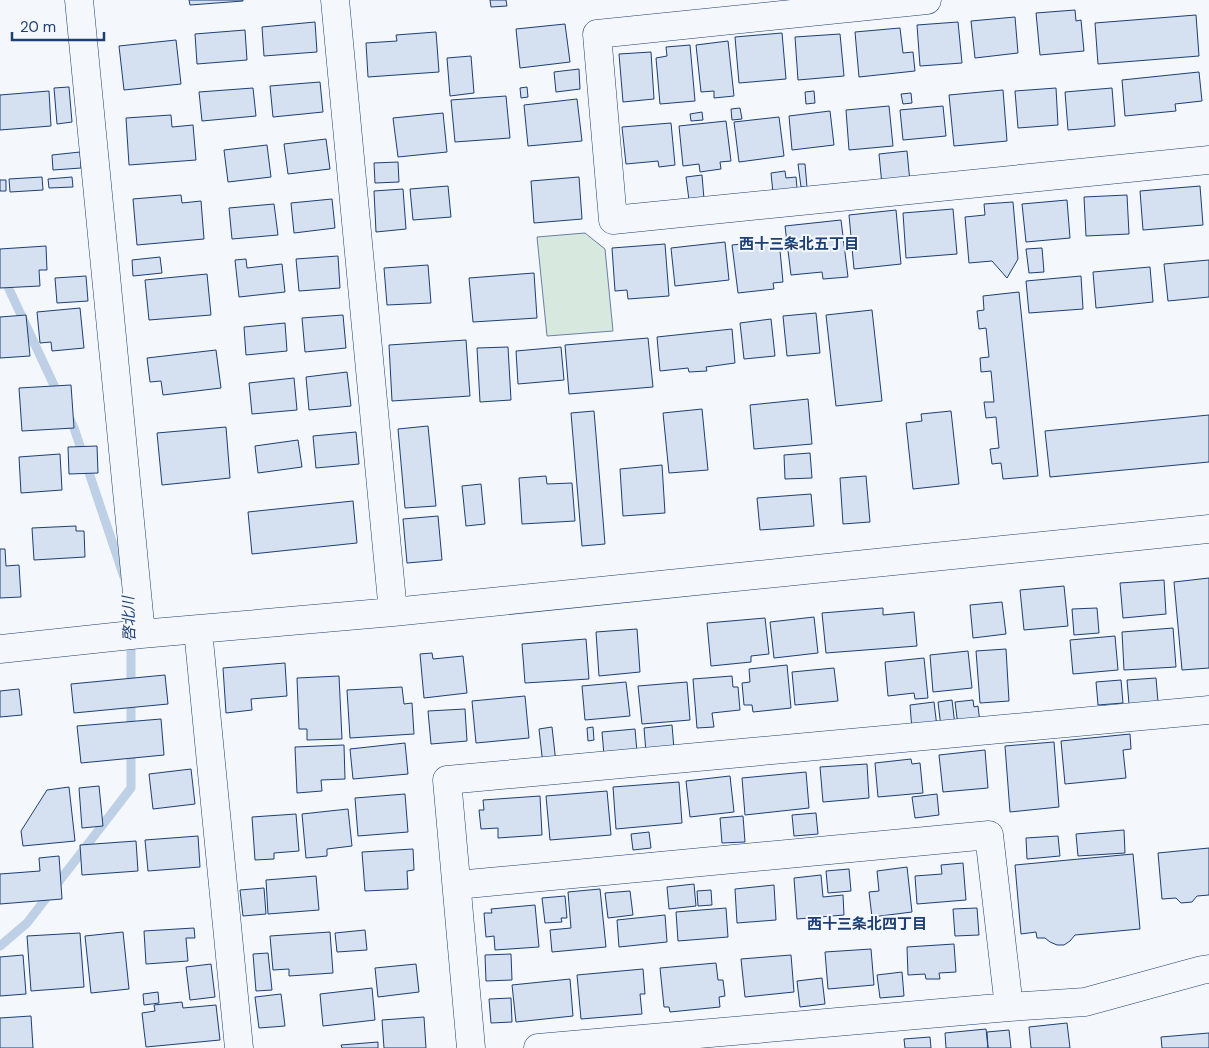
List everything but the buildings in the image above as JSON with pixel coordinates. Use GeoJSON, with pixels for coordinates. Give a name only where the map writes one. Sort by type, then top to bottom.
{"type":"FeatureCollection","features":[{"type":"Feature","properties":{"kind":"street"},"geometry":{"type":"LineString","coordinates":[[79,0],[142,634]]}},
{"type":"Feature","properties":{"kind":"street"},"geometry":{"type":"LineString","coordinates":[[335,0],[393,612]]}},
{"type":"Feature","properties":{"kind":"street"},"geometry":{"type":"LineString","coordinates":[[927,0],[597,34],[613,220],[1209,160]]}},
{"type":"Feature","properties":{"kind":"street"},"geometry":{"type":"LineString","coordinates":[[0,649],[142,634],[393,612],[1209,529]]}},
{"type":"Feature","properties":{"kind":"street"},"geometry":{"type":"LineString","coordinates":[[198,630],[240,1048]]}},
{"type":"Feature","properties":{"kind":"street"},"geometry":{"type":"LineString","coordinates":[[471,1048],[447,780],[1209,710]]}},
{"type":"Feature","properties":{"kind":"street"},"geometry":{"type":"LineString","coordinates":[[457,886],[989,835],[1008,1007]]}},
{"type":"Feature","properties":{"kind":"street"},"geometry":{"type":"LineString","coordinates":[[538,1048],[1085,1002],[1209,969]]}},
{"type":"Feature","properties":{"kind":"shaded area"},"geometry":{"type":"Polygon","coordinates":[[[585,233],[605,249],[613,331],[547,336],[537,237],[585,233]]]}},
{"type":"Feature","properties":{"kind":"waterway","name":"啓北川"},"geometry":{"type":"LineString","coordinates":[[0,270],[59,396]]}},
{"type":"Feature","properties":{"kind":"waterway","name":"啓北川"},"geometry":{"type":"LineString","coordinates":[[70,419],[124,577]]}},
{"type":"Feature","properties":{"kind":"waterway","name":"啓北川"},"geometry":{"type":"LineString","coordinates":[[131,639],[131,733]]}},
{"type":"Feature","properties":{"kind":"waterway","name":"啓北川"},"geometry":{"type":"LineString","coordinates":[[0,946],[27,923],[131,788],[131,746]]}},
{"type":"Feature","properties":{"kind":"district","name":"西十三条北五丁目"},"geometry":{"type":"Point","coordinates":[799,244]}},
{"type":"Feature","properties":{"kind":"district","name":"西十三条北四丁目"},"geometry":{"type":"Point","coordinates":[867,924]}}]}
